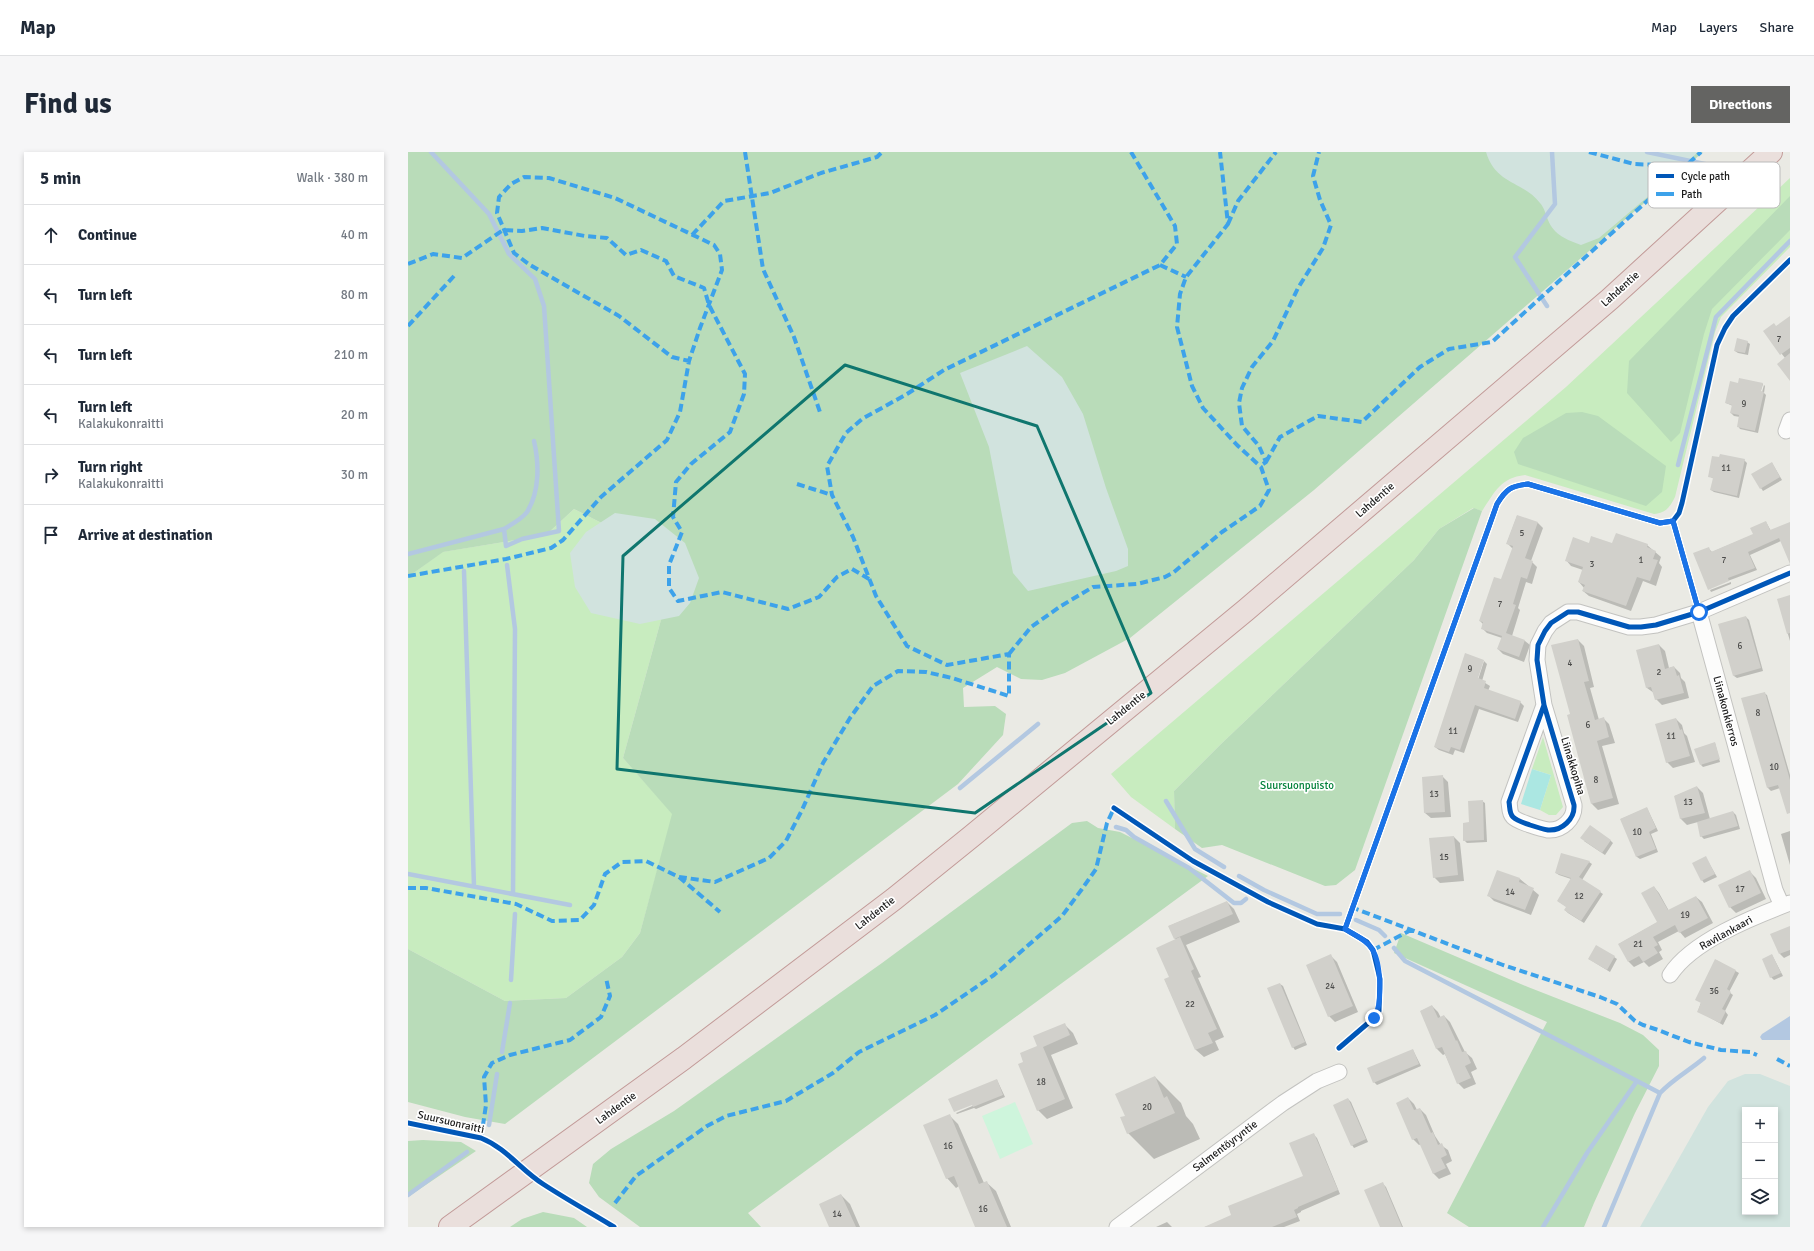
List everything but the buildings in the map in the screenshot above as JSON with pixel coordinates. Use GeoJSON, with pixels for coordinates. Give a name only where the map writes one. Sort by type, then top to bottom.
{"type":"FeatureCollection","features":[{"type":"Feature","properties":{"kind":"highway","name":"Lahdentie"},"geometry":{"type":"LineString","coordinates":[[1760,162],[1771,152]]}},
{"type":"Feature","properties":{"kind":"highway","name":"Lahdentie"},"geometry":{"type":"LineString","coordinates":[[450,1227],[557,1152],[684,1058],[972,836],[1325,543],[1610,299],[1710,208]]}},
{"type":"Feature","properties":{"kind":"street"},"geometry":{"type":"LineString","coordinates":[[1699,612],[1790,573]]}},
{"type":"Feature","properties":{"kind":"street","name":"Liinakkopiha"},"geometry":{"type":"LineString","coordinates":[[1544,705],[1509,802],[1513,817],[1521,822],[1548,830],[1565,825],[1574,812],[1574,805],[1544,705],[1537,660],[1538,645],[1551,623],[1559,616],[1568,612],[1578,612],[1629,627],[1641,627],[1656,625],[1699,612]]}},
{"type":"Feature","properties":{"kind":"street","name":"Liinakonkierros"},"geometry":{"type":"LineString","coordinates":[[1699,612],[1776,890],[1786,904]]}},
{"type":"Feature","properties":{"kind":"street","name":"Ravilankaari"},"geometry":{"type":"LineString","coordinates":[[1670,975],[1682,960],[1706,942],[1786,904]]}},
{"type":"Feature","properties":{"kind":"street","name":"Salmentöyryntie"},"geometry":{"type":"LineString","coordinates":[[1117,1227],[1283,1103],[1317,1081],[1339,1072]]}},
{"type":"Feature","properties":{"kind":"highlighted area"},"geometry":{"type":"Polygon","coordinates":[[[845,365],[1037,426],[1151,693],[975,813],[617,769],[623,556],[845,365]]]}},
{"type":"Feature","properties":{"kind":"green space"},"geometry":{"type":"Polygon","coordinates":[[[408,152],[1703,152],[1691,162],[1648,162],[1648,200],[1314,490],[1130,638],[1065,673],[1042,680],[1021,679],[997,667],[963,688],[964,707],[995,706],[1006,714],[1003,735],[958,784],[505,1124],[465,1117],[408,1102],[408,949],[505,1001],[566,998],[622,957],[640,933],[672,814],[623,758],[667,598],[655,550],[574,509],[546,535],[443,552],[408,577],[408,152]]]}},
{"type":"Feature","properties":{"kind":"green space"},"geometry":{"type":"Polygon","coordinates":[[[1790,178],[1790,247],[1721,317],[1715,332],[1675,497],[1667,509],[1654,514],[1525,475],[1510,479],[1499,487],[1482,511],[1473,508],[1439,529],[1414,560],[1221,744],[1174,791],[1175,829],[1131,797],[1111,774],[1566,387],[1758,208],[1780,208],[1780,187],[1790,178]]]}},
{"type":"Feature","properties":{"kind":"green space"},"geometry":{"type":"Polygon","coordinates":[[[1790,196],[1790,230],[1712,309],[1704,334],[1680,433],[1671,442],[1627,393],[1629,361],[1778,208],[1780,208],[1790,196]]]}},
{"type":"Feature","properties":{"kind":"green space"},"geometry":{"type":"Polygon","coordinates":[[[1582,412],[1598,416],[1666,466],[1662,492],[1646,506],[1518,464],[1514,452],[1523,438],[1566,413],[1582,412]]]}},
{"type":"Feature","properties":{"kind":"green space","name":"Suursuonpuisto"},"geometry":{"type":"Polygon","coordinates":[[[1474,508],[1482,511],[1355,870],[1336,885],[1325,886],[1222,845],[1202,848],[1175,829],[1174,791],[1221,744],[1414,560],[1439,529],[1474,508]]]}},
{"type":"Feature","properties":{"kind":"green space"},"geometry":{"type":"Polygon","coordinates":[[[574,509],[655,550],[667,598],[623,758],[673,814],[640,933],[622,957],[566,998],[505,1001],[408,949],[408,577],[442,552],[546,535],[574,509]]]}},
{"type":"Feature","properties":{"kind":"green space"},"geometry":{"type":"Polygon","coordinates":[[[1543,737],[1563,807],[1556,815],[1549,815],[1540,810],[1551,775],[1532,769],[1543,737]]]}},
{"type":"Feature","properties":{"kind":"green space"},"geometry":{"type":"Polygon","coordinates":[[[1087,821],[1098,828],[1120,832],[1208,876],[748,1213],[761,1227],[640,1227],[599,1197],[589,1183],[593,1164],[611,1149],[674,1111],[882,963],[1072,823],[1087,821]]]}},
{"type":"Feature","properties":{"kind":"green space"},"geometry":{"type":"Polygon","coordinates":[[[1401,933],[1528,987],[1620,1023],[1643,1035],[1659,1050],[1659,1066],[1635,1113],[1584,1227],[1469,1227],[1447,1213],[1547,1022],[1394,953],[1401,933]]]}},
{"type":"Feature","properties":{"kind":"green space"},"geometry":{"type":"Polygon","coordinates":[[[1015,1102],[1033,1144],[1000,1159],[982,1116],[1015,1102]]]}},
{"type":"Feature","properties":{"kind":"green space"},"geometry":{"type":"Polygon","coordinates":[[[423,1140],[461,1142],[476,1151],[408,1197],[408,1141],[423,1140]]]}},
{"type":"Feature","properties":{"kind":"green space"},"geometry":{"type":"Polygon","coordinates":[[[543,1212],[574,1218],[587,1227],[510,1227],[522,1219],[543,1212]]]}},
{"type":"Feature","properties":{"kind":"shaded area"},"geometry":{"type":"Polygon","coordinates":[[[1486,152],[1698,152],[1688,162],[1648,162],[1648,197],[1599,238],[1581,245],[1566,239],[1557,233],[1548,220],[1540,203],[1526,190],[1503,177],[1490,163],[1486,152]]]}},
{"type":"Feature","properties":{"kind":"shaded area"},"geometry":{"type":"Polygon","coordinates":[[[1027,346],[1062,377],[1083,414],[1106,488],[1128,549],[1128,566],[1116,571],[1028,591],[1013,573],[989,447],[960,373],[1027,346]]]}},
{"type":"Feature","properties":{"kind":"shaded area"},"geometry":{"type":"Polygon","coordinates":[[[615,513],[655,519],[685,543],[699,578],[690,603],[679,616],[640,624],[591,613],[575,587],[570,553],[586,532],[615,513]]]}},
{"type":"Feature","properties":{"kind":"shaded area"},"geometry":{"type":"Polygon","coordinates":[[[1532,769],[1551,775],[1540,810],[1521,804],[1532,769]]]}},
{"type":"Feature","properties":{"kind":"shaded area"},"geometry":{"type":"Polygon","coordinates":[[[1790,1016],[1790,1040],[1762,1040],[1760,1037],[1762,1034],[1790,1016]]]}},
{"type":"Feature","properties":{"kind":"shaded area"},"geometry":{"type":"Polygon","coordinates":[[[1745,1074],[1760,1074],[1790,1086],[1790,1227],[1640,1227],[1708,1107],[1728,1081],[1745,1074]]]}},
{"type":"Feature","properties":{"kind":"waterway"},"geometry":{"type":"LineString","coordinates":[[431,152],[489,214],[509,254],[535,279],[544,306],[559,531],[522,539],[506,546],[504,529],[525,515],[534,495],[537,477],[537,458],[534,441]]}},
{"type":"Feature","properties":{"kind":"waterway"},"geometry":{"type":"LineString","coordinates":[[1547,306],[1515,257],[1555,204],[1552,152]]}},
{"type":"Feature","properties":{"kind":"waterway"},"geometry":{"type":"LineString","coordinates":[[1647,152],[1695,162]]}},
{"type":"Feature","properties":{"kind":"waterway"},"geometry":{"type":"LineString","coordinates":[[1678,465],[1716,317],[1790,241]]}},
{"type":"Feature","properties":{"kind":"waterway"},"geometry":{"type":"LineString","coordinates":[[408,554],[504,529]]}},
{"type":"Feature","properties":{"kind":"waterway"},"geometry":{"type":"LineString","coordinates":[[507,565],[515,629],[513,894]]}},
{"type":"Feature","properties":{"kind":"waterway"},"geometry":{"type":"LineString","coordinates":[[464,571],[474,886]]}},
{"type":"Feature","properties":{"kind":"waterway"},"geometry":{"type":"LineString","coordinates":[[960,788],[1038,724]]}},
{"type":"Feature","properties":{"kind":"waterway"},"geometry":{"type":"LineString","coordinates":[[1166,801],[1195,849],[1224,867]]}},
{"type":"Feature","properties":{"kind":"waterway"},"geometry":{"type":"LineString","coordinates":[[1116,827],[1126,830],[1134,837],[1189,868],[1234,903],[1241,903],[1246,899]]}},
{"type":"Feature","properties":{"kind":"waterway"},"geometry":{"type":"LineString","coordinates":[[408,874],[570,905]]}},
{"type":"Feature","properties":{"kind":"waterway"},"geometry":{"type":"LineString","coordinates":[[1239,876],[1264,890],[1317,914],[1340,914]]}},
{"type":"Feature","properties":{"kind":"waterway"},"geometry":{"type":"LineString","coordinates":[[511,980],[515,914]]}},
{"type":"Feature","properties":{"kind":"waterway"},"geometry":{"type":"LineString","coordinates":[[1356,920],[1379,930],[1385,936]]}},
{"type":"Feature","properties":{"kind":"waterway"},"geometry":{"type":"LineString","coordinates":[[1394,948],[1405,961],[1637,1081]]}},
{"type":"Feature","properties":{"kind":"waterway"},"geometry":{"type":"LineString","coordinates":[[502,1052],[510,1003]]}},
{"type":"Feature","properties":{"kind":"waterway"},"geometry":{"type":"LineString","coordinates":[[1604,1227],[1660,1093],[1670,1083],[1704,1058]]}},
{"type":"Feature","properties":{"kind":"waterway"},"geometry":{"type":"LineString","coordinates":[[489,1125],[497,1074]]}},
{"type":"Feature","properties":{"kind":"waterway"},"geometry":{"type":"LineString","coordinates":[[1543,1227],[1587,1153],[1637,1081],[1660,1093]]}},
{"type":"Feature","properties":{"kind":"waterway"},"geometry":{"type":"LineString","coordinates":[[408,1195],[467,1152]]}},
{"type":"Feature","properties":{"kind":"marked path"},"geometry":{"type":"LineString","coordinates":[[745,152],[763,269],[794,337],[821,415]]}},
{"type":"Feature","properties":{"kind":"marked path"},"geometry":{"type":"LineString","coordinates":[[692,235],[724,201],[770,193],[821,173],[877,157],[882,152]]}},
{"type":"Feature","properties":{"kind":"marked path"},"geometry":{"type":"LineString","coordinates":[[408,888],[426,888],[516,904],[552,921],[580,920],[594,905],[605,874],[622,862],[646,861],[679,877],[715,882],[769,858],[786,841],[823,763],[850,718],[873,686],[898,671],[926,672],[952,678],[1009,696],[1009,654],[947,665],[907,646],[876,596],[853,537],[832,495],[827,466],[846,433],[862,419],[907,394],[944,370],[1160,265],[1177,244],[1175,226],[1131,152]]}},
{"type":"Feature","properties":{"kind":"marked path"},"geometry":{"type":"LineString","coordinates":[[1009,654],[1031,627],[1061,606],[1093,587],[1137,584],[1165,577],[1174,572],[1222,532],[1260,506],[1269,490],[1261,467],[1237,445],[1203,408],[1192,386],[1177,327],[1180,294],[1186,277],[1228,224],[1220,152]]}},
{"type":"Feature","properties":{"kind":"marked path"},"geometry":{"type":"LineString","coordinates":[[1228,224],[1238,201],[1276,152]]}},
{"type":"Feature","properties":{"kind":"marked path"},"geometry":{"type":"LineString","coordinates":[[1263,464],[1266,462],[1259,446],[1242,426],[1239,403],[1242,388],[1252,367],[1273,341],[1298,288],[1323,248],[1331,225],[1320,200],[1313,176],[1319,152]]}},
{"type":"Feature","properties":{"kind":"marked path"},"geometry":{"type":"LineString","coordinates":[[1589,152],[1634,164],[1648,165]]}},
{"type":"Feature","properties":{"kind":"marked path"},"geometry":{"type":"LineString","coordinates":[[1690,162],[1701,152]]}},
{"type":"Feature","properties":{"kind":"marked path"},"geometry":{"type":"LineString","coordinates":[[408,576],[506,559],[551,548],[563,540],[601,497],[667,440],[680,412],[689,361],[722,270],[720,254],[714,245],[615,198],[549,178],[524,177],[511,184],[499,197],[497,213],[514,253],[530,265],[619,316],[672,357],[689,361]]}},
{"type":"Feature","properties":{"kind":"marked path"},"geometry":{"type":"LineString","coordinates":[[1266,462],[1280,437],[1318,416],[1362,422],[1420,367],[1449,349],[1492,342],[1648,200]]}},
{"type":"Feature","properties":{"kind":"marked path"},"geometry":{"type":"LineString","coordinates":[[408,264],[433,254],[462,258],[503,230],[522,231],[542,228],[585,236],[607,238],[626,255],[641,250],[666,261],[674,276],[704,288],[709,305],[745,374],[744,394],[730,432],[691,464],[676,482],[673,517],[682,532],[669,565],[669,588],[678,601],[722,592],[788,609],[819,597],[837,577],[852,569],[869,579]]}},
{"type":"Feature","properties":{"kind":"marked path"},"geometry":{"type":"LineString","coordinates":[[1160,265],[1186,277]]}},
{"type":"Feature","properties":{"kind":"marked path"},"geometry":{"type":"LineString","coordinates":[[408,326],[454,276]]}},
{"type":"Feature","properties":{"kind":"marked path"},"geometry":{"type":"LineString","coordinates":[[797,484],[832,495]]}},
{"type":"Feature","properties":{"kind":"marked path"},"geometry":{"type":"LineString","coordinates":[[615,1203],[636,1176],[707,1126],[726,1116],[786,1101],[833,1073],[859,1052],[935,1015],[994,975],[1062,916],[1082,889],[1096,869],[1107,823],[1114,808]]}},
{"type":"Feature","properties":{"kind":"marked path"},"geometry":{"type":"LineString","coordinates":[[679,877],[720,912]]}},
{"type":"Feature","properties":{"kind":"marked path"},"geometry":{"type":"LineString","coordinates":[[1351,907],[1503,965],[1600,997],[1617,1004],[1635,1021],[1689,1042],[1721,1050],[1750,1052],[1757,1055]]}},
{"type":"Feature","properties":{"kind":"marked path"},"geometry":{"type":"LineString","coordinates":[[1373,950],[1411,930]]}},
{"type":"Feature","properties":{"kind":"marked path"},"geometry":{"type":"LineString","coordinates":[[481,1138],[486,1105],[484,1077],[492,1063],[510,1055],[570,1040],[601,1017],[610,996],[606,978]]}},
{"type":"Feature","properties":{"kind":"marked path"},"geometry":{"type":"LineString","coordinates":[[1777,1059],[1790,1066]]}},
{"type":"Feature","properties":{"kind":"cycle path"},"geometry":{"type":"LineString","coordinates":[[1345,929],[1500,499],[1513,487],[1528,484],[1660,523],[1673,521],[1679,513],[1682,503],[1717,345],[1725,328],[1733,316],[1790,260]]}},
{"type":"Feature","properties":{"kind":"cycle path"},"geometry":{"type":"LineString","coordinates":[[1673,521],[1699,612]]}},
{"type":"Feature","properties":{"kind":"cycle path"},"geometry":{"type":"LineString","coordinates":[[1544,705],[1574,805],[1574,810],[1567,823],[1553,830],[1541,829],[1517,820],[1511,814],[1509,802],[1544,705],[1537,660],[1538,645],[1551,623],[1568,612],[1578,612],[1629,627],[1656,625],[1699,612],[1790,573]]}},
{"type":"Feature","properties":{"kind":"cycle path"},"geometry":{"type":"LineString","coordinates":[[1114,808],[1193,861],[1268,902],[1317,924],[1345,929],[1367,942],[1373,950],[1380,979],[1379,1011],[1374,1018],[1339,1048]]}},
{"type":"Feature","properties":{"kind":"cycle path","name":"Suursuonraitti"},"geometry":{"type":"LineString","coordinates":[[408,1123],[481,1138],[490,1142],[506,1153],[543,1184],[614,1227]]}},
{"type":"Feature","properties":{"kind":"route"},"geometry":{"type":"LineString","coordinates":[[1374,1018],[1379,1011],[1380,979],[1373,950],[1367,942],[1345,929],[1497,504],[1503,493],[1514,486],[1528,484],[1660,523],[1673,521],[1699,612]]}}]}
